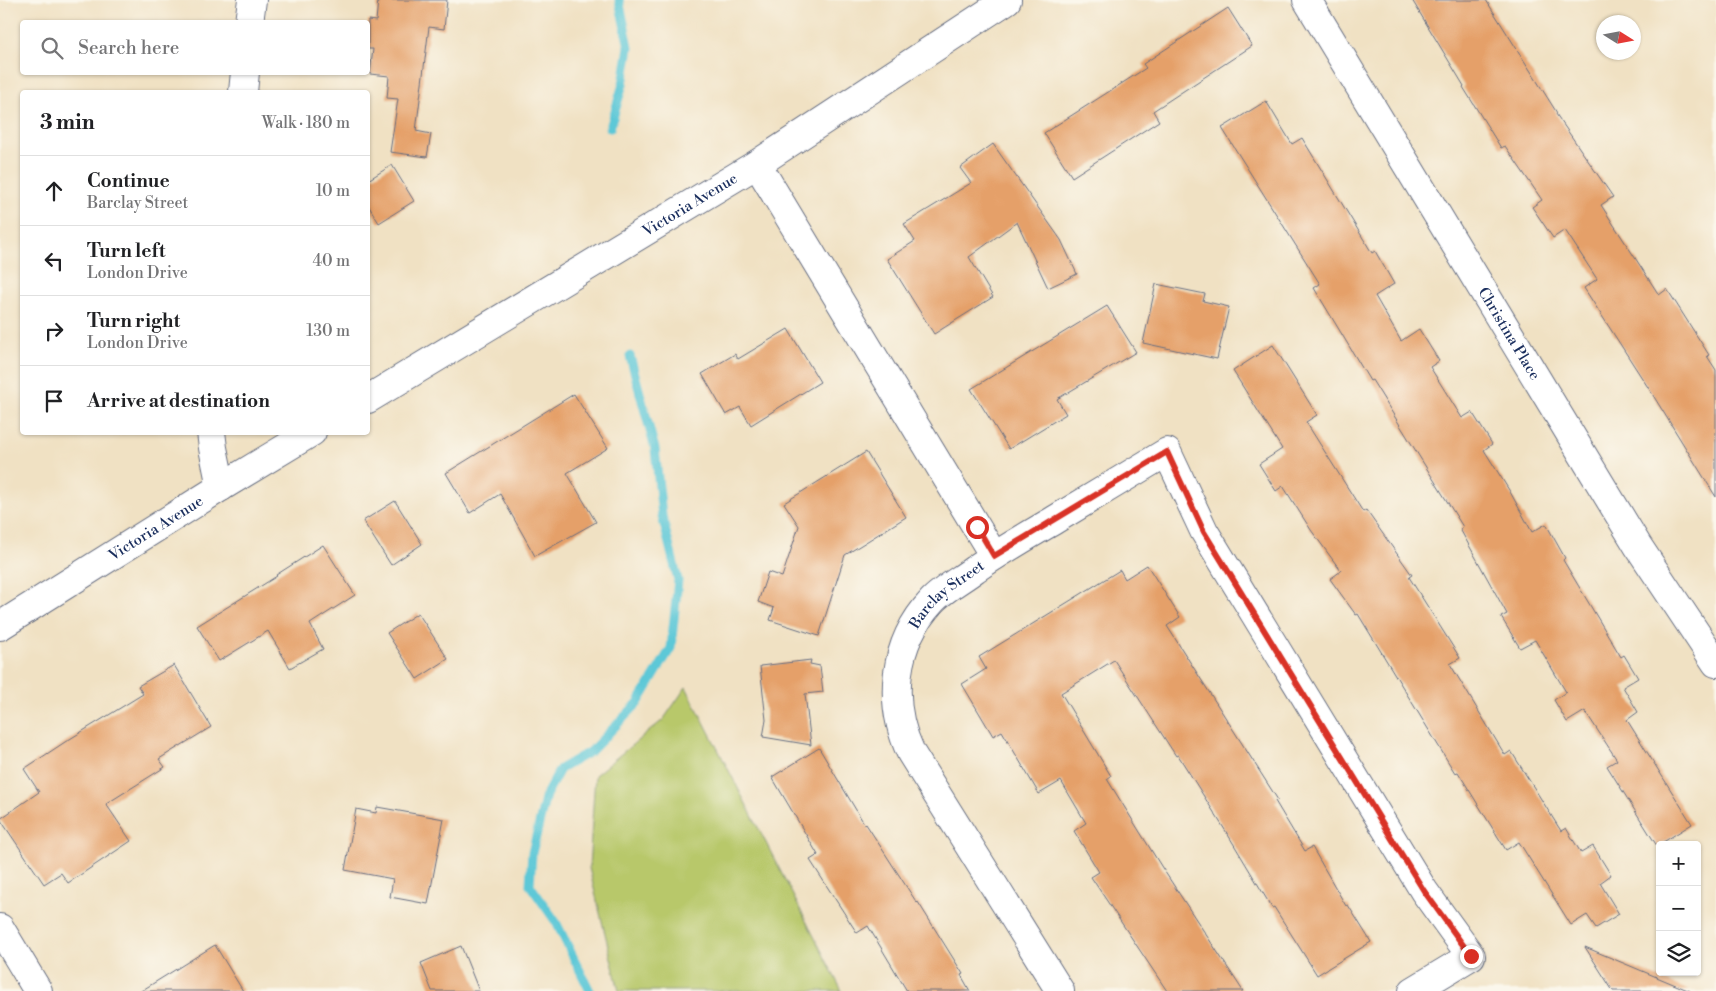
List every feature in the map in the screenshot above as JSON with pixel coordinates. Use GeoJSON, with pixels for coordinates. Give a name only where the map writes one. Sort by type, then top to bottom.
{"type":"FeatureCollection","features":[{"type":"Feature","properties":{"kind":"street"},"geometry":{"type":"LineString","coordinates":[[249,20],[252,0]]}},
{"type":"Feature","properties":{"kind":"street","name":"Victoria Avenue"},"geometry":{"type":"LineString","coordinates":[[370,398],[757,164],[981,8],[1007,0]]}},
{"type":"Feature","properties":{"kind":"street","name":"Christina Place"},"geometry":{"type":"LineString","coordinates":[[1307,0],[1633,538],[1716,663]]}},
{"type":"Feature","properties":{"kind":"street"},"geometry":{"type":"LineString","coordinates":[[243,90],[244,75]]}},
{"type":"Feature","properties":{"kind":"street","name":"Barclay Street"},"geometry":{"type":"LineString","coordinates":[[757,164],[994,556],[933,599],[918,620],[904,645],[898,666],[899,715],[903,735],[912,753],[1060,991]]}},
{"type":"Feature","properties":{"kind":"street"},"geometry":{"type":"LineString","coordinates":[[211,435],[221,487]]}},
{"type":"Feature","properties":{"kind":"street","name":"Victoria Avenue"},"geometry":{"type":"LineString","coordinates":[[0,626],[307,435]]}},
{"type":"Feature","properties":{"kind":"street"},"geometry":{"type":"LineString","coordinates":[[994,556],[1167,452],[1204,532],[1424,891],[1471,956],[1412,991]]}},
{"type":"Feature","properties":{"kind":"street"},"geometry":{"type":"LineString","coordinates":[[0,928],[38,991]]}},
{"type":"Feature","properties":{"kind":"green space"},"geometry":{"type":"Polygon","coordinates":[[[686,687],[842,991],[619,991],[589,868],[595,775],[663,720],[686,687]]]}},
{"type":"Feature","properties":{"kind":"building"},"geometry":{"type":"Polygon","coordinates":[[[378,0],[447,0],[444,29],[429,27],[416,131],[431,134],[427,157],[390,152],[398,99],[387,98],[389,76],[370,74],[373,49],[370,49],[370,20],[376,21],[378,0]]]}},
{"type":"Feature","properties":{"kind":"building"},"geometry":{"type":"Polygon","coordinates":[[[1412,0],[1486,0],[1556,114],[1613,197],[1601,205],[1659,295],[1667,289],[1709,355],[1707,356],[1716,370],[1716,497],[1584,288],[1597,279],[1565,230],[1553,238],[1532,207],[1542,200],[1505,146],[1501,148],[1412,0]]]}},
{"type":"Feature","properties":{"kind":"building"},"geometry":{"type":"Polygon","coordinates":[[[1228,8],[1252,46],[1153,111],[1159,121],[1072,177],[1044,133],[1146,68],[1143,64],[1228,8]]]}},
{"type":"Feature","properties":{"kind":"building"},"geometry":{"type":"Polygon","coordinates":[[[1266,101],[1292,144],[1302,138],[1372,253],[1375,251],[1394,284],[1375,296],[1401,341],[1419,329],[1439,361],[1430,367],[1462,418],[1472,412],[1492,444],[1484,450],[1532,532],[1546,524],[1565,558],[1563,560],[1621,657],[1624,655],[1638,678],[1623,687],[1638,712],[1627,720],[1692,824],[1665,841],[1656,841],[1656,844],[1607,766],[1617,760],[1585,711],[1567,722],[1554,700],[1566,692],[1535,640],[1520,648],[1501,617],[1507,614],[1460,529],[1463,527],[1372,380],[1370,381],[1314,288],[1320,284],[1222,128],[1266,101]]]}},
{"type":"Feature","properties":{"kind":"building"},"geometry":{"type":"Polygon","coordinates":[[[993,144],[1061,240],[1077,274],[1048,288],[1017,222],[969,257],[993,297],[934,334],[887,259],[915,241],[904,224],[971,183],[960,168],[993,144]]]}},
{"type":"Feature","properties":{"kind":"building"},"geometry":{"type":"Polygon","coordinates":[[[392,165],[414,201],[379,223],[370,208],[370,179],[392,165]]]}},
{"type":"Feature","properties":{"kind":"building"},"geometry":{"type":"Polygon","coordinates":[[[1156,284],[1205,294],[1203,301],[1229,307],[1217,359],[1143,343],[1156,284]]]}},
{"type":"Feature","properties":{"kind":"building"},"geometry":{"type":"Polygon","coordinates":[[[1107,306],[1136,352],[1057,399],[1066,414],[1009,449],[971,389],[1107,306]]]}},
{"type":"Feature","properties":{"kind":"building"},"geometry":{"type":"Polygon","coordinates":[[[788,329],[820,382],[751,425],[740,407],[726,415],[702,374],[735,354],[738,359],[788,329]]]}},
{"type":"Feature","properties":{"kind":"building"},"geometry":{"type":"Polygon","coordinates":[[[1273,345],[1317,415],[1306,422],[1363,512],[1366,510],[1412,575],[1409,577],[1460,658],[1450,664],[1505,755],[1511,751],[1561,831],[1566,828],[1581,853],[1593,846],[1611,875],[1600,883],[1619,914],[1596,928],[1587,915],[1571,925],[1519,842],[1506,850],[1458,772],[1455,773],[1358,614],[1356,615],[1330,579],[1341,571],[1311,530],[1283,486],[1276,491],[1259,464],[1282,449],[1233,371],[1273,345]]]}},
{"type":"Feature","properties":{"kind":"building"},"geometry":{"type":"Polygon","coordinates":[[[574,394],[608,448],[567,473],[596,522],[535,556],[500,494],[470,513],[446,473],[574,394]]]}},
{"type":"Feature","properties":{"kind":"building"},"geometry":{"type":"Polygon","coordinates":[[[866,452],[906,517],[845,555],[819,636],[770,620],[774,608],[758,602],[768,572],[782,577],[799,526],[784,503],[866,452]]]}},
{"type":"Feature","properties":{"kind":"building"},"geometry":{"type":"Polygon","coordinates":[[[395,501],[422,544],[391,565],[363,521],[395,501]]]}},
{"type":"Feature","properties":{"kind":"building"},"geometry":{"type":"Polygon","coordinates":[[[323,545],[355,595],[310,624],[323,649],[290,668],[268,631],[219,661],[197,626],[323,545]]]}},
{"type":"Feature","properties":{"kind":"building"},"geometry":{"type":"Polygon","coordinates":[[[1147,565],[1180,617],[1167,626],[1278,800],[1275,801],[1305,851],[1312,847],[1346,906],[1348,905],[1371,942],[1317,975],[1274,907],[1272,908],[1178,755],[1176,756],[1114,660],[1061,693],[1111,776],[1107,779],[1161,866],[1243,991],[1167,991],[1091,877],[1099,872],[1074,831],[1086,823],[1061,781],[1039,794],[1002,731],[993,736],[962,684],[986,669],[979,657],[1120,570],[1125,579],[1147,565]]]}},
{"type":"Feature","properties":{"kind":"building"},"geometry":{"type":"Polygon","coordinates":[[[418,613],[448,659],[417,679],[387,633],[418,613]]]}},
{"type":"Feature","properties":{"kind":"building"},"geometry":{"type":"Polygon","coordinates":[[[811,660],[810,664],[820,666],[823,692],[805,694],[811,745],[763,737],[766,720],[760,666],[811,660]]]}},
{"type":"Feature","properties":{"kind":"building"},"geometry":{"type":"Polygon","coordinates":[[[174,665],[211,727],[159,759],[165,767],[106,804],[131,841],[68,883],[61,873],[44,884],[0,819],[39,792],[24,769],[143,694],[138,686],[174,665]]]}},
{"type":"Feature","properties":{"kind":"building"},"geometry":{"type":"Polygon","coordinates":[[[819,748],[865,825],[918,902],[963,974],[961,975],[970,991],[907,991],[868,926],[857,933],[810,860],[818,855],[772,777],[819,748]]]}},
{"type":"Feature","properties":{"kind":"building"},"geometry":{"type":"Polygon","coordinates":[[[377,807],[444,819],[428,904],[390,897],[393,879],[345,870],[356,809],[376,813],[377,807]]]}},
{"type":"Feature","properties":{"kind":"building"},"geometry":{"type":"Polygon","coordinates":[[[215,945],[243,991],[141,991],[215,945]]]}},
{"type":"Feature","properties":{"kind":"building"},"geometry":{"type":"Polygon","coordinates":[[[461,946],[479,991],[432,991],[421,963],[461,946]]]}},
{"type":"Feature","properties":{"kind":"building"},"geometry":{"type":"Polygon","coordinates":[[[1585,947],[1690,991],[1613,991],[1585,947]]]}},
{"type":"Feature","properties":{"kind":"waterway"},"geometry":{"type":"LineString","coordinates":[[610,128],[623,84],[629,47],[619,0]]}},
{"type":"Feature","properties":{"kind":"waterway"},"geometry":{"type":"LineString","coordinates":[[590,991],[556,922],[530,885],[532,853],[546,795],[560,769],[591,751],[638,703],[671,648],[678,580],[662,516],[655,449],[630,356]]}},
{"type":"Feature","properties":{"kind":"route"},"geometry":{"type":"LineString","coordinates":[[977,527],[994,556],[1167,452],[1204,532],[1424,891],[1471,956]]}}]}
